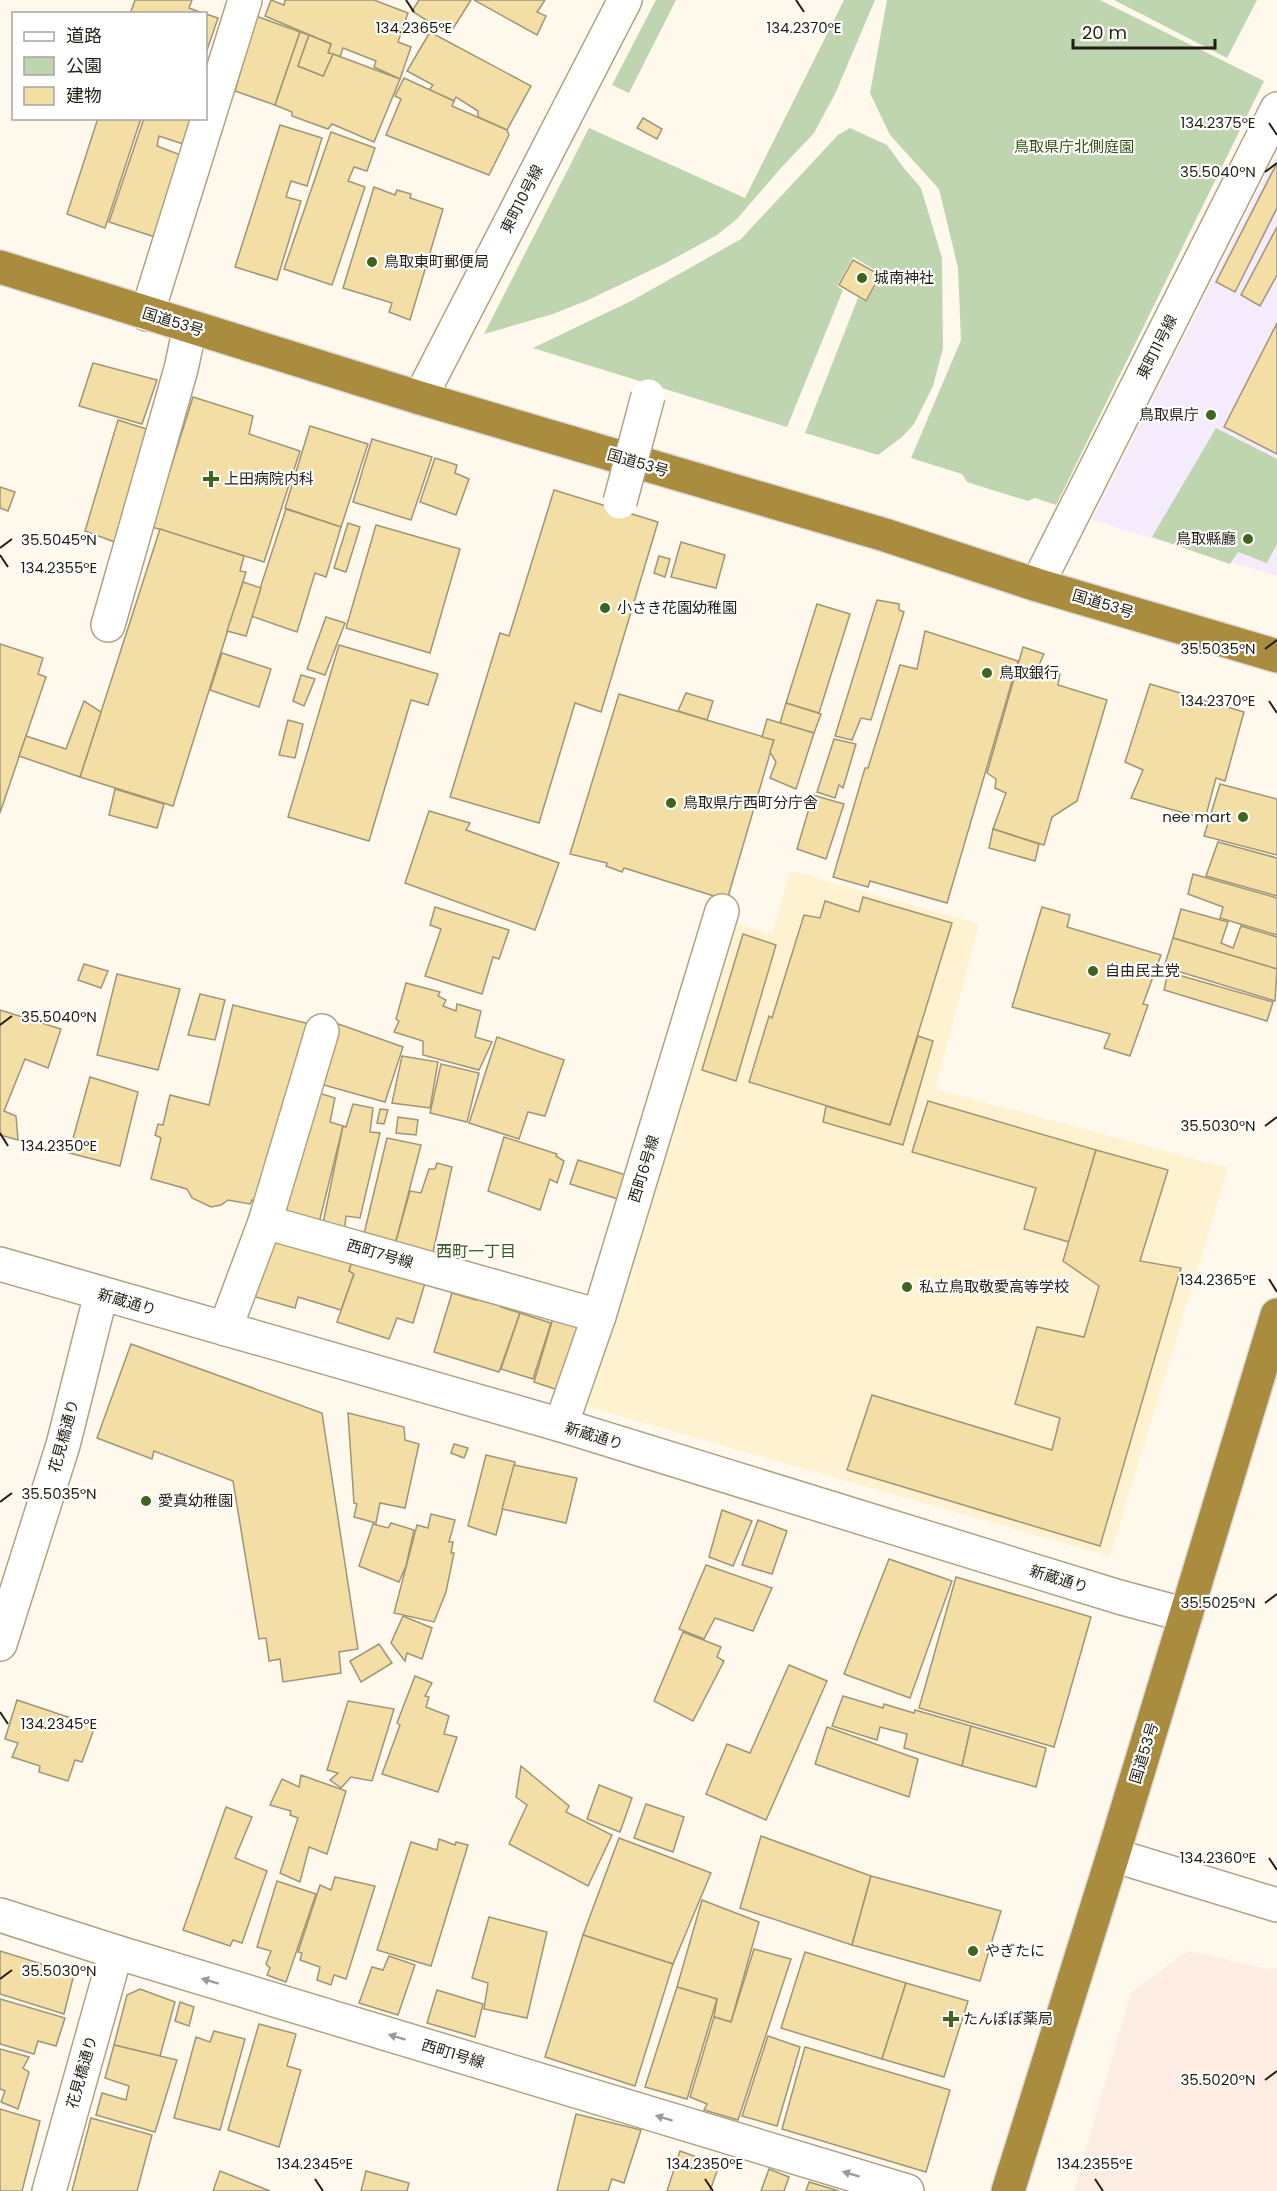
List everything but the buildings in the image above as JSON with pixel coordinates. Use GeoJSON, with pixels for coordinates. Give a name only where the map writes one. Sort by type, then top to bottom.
{"type":"FeatureCollection","features":[{"type":"Feature","properties":{"kind":"highway","name":"国道53号"},"geometry":{"type":"LineString","coordinates":[[0,267],[420,398],[885,535],[1037,585],[1277,656]]}},
{"type":"Feature","properties":{"kind":"highway","name":"国道53号"},"geometry":{"type":"LineString","coordinates":[[1008,2191],[1277,1315]]}},
{"type":"Feature","properties":{"kind":"street"},"geometry":{"type":"LineString","coordinates":[[147,314],[245,0]]}},
{"type":"Feature","properties":{"kind":"street","name":"東町10号線"},"geometry":{"type":"LineString","coordinates":[[420,398],[625,0]]}},
{"type":"Feature","properties":{"kind":"street","name":"東町11号線"},"geometry":{"type":"LineString","coordinates":[[1037,585],[1277,109]]}},
{"type":"Feature","properties":{"kind":"street"},"geometry":{"type":"LineString","coordinates":[[108,625],[181,369],[190,327]]}},
{"type":"Feature","properties":{"kind":"street"},"geometry":{"type":"LineString","coordinates":[[620,502],[648,396]]}},
{"type":"Feature","properties":{"kind":"street","name":"西町6号線"},"geometry":{"type":"LineString","coordinates":[[561,1425],[599,1316],[722,911]]}},
{"type":"Feature","properties":{"kind":"street"},"geometry":{"type":"LineString","coordinates":[[225,1329],[266,1222],[322,1031]]}},
{"type":"Feature","properties":{"kind":"street","name":"西町7号線"},"geometry":{"type":"LineString","coordinates":[[266,1222],[599,1316]]}},
{"type":"Feature","properties":{"kind":"street","name":"新蔵通り"},"geometry":{"type":"LineString","coordinates":[[0,1264],[561,1425],[1119,1597],[1186,1615]]}},
{"type":"Feature","properties":{"kind":"street","name":"花見橋通り"},"geometry":{"type":"LineString","coordinates":[[0,1644],[63,1445],[101,1294]]}},
{"type":"Feature","properties":{"kind":"street"},"geometry":{"type":"LineString","coordinates":[[1113,1855],[1277,1905]]}},
{"type":"Feature","properties":{"kind":"street","name":"西町1号線"},"geometry":{"type":"LineString","coordinates":[[0,1915],[906,2191]]}},
{"type":"Feature","properties":{"kind":"street","name":"花見橋通り"},"geometry":{"type":"LineString","coordinates":[[49,2191],[116,1952]]}},
{"type":"Feature","properties":{"kind":"shaded area","name":"鳥取県庁"},"geometry":{"type":"Polygon","coordinates":[[[1277,153],[1277,576],[1092,520],[1277,153]]]}},
{"type":"Feature","properties":{"kind":"shaded area","name":"私立鳥取敬愛高等学校"},"geometry":{"type":"Polygon","coordinates":[[[791,871],[979,924],[935,1089],[1228,1168],[1110,1556],[585,1406],[731,922],[772,934],[791,871]]]}},
{"type":"Feature","properties":{"kind":"shaded area"},"geometry":{"type":"Polygon","coordinates":[[[1188,1951],[1268,1969],[1277,1968],[1277,2191],[1074,2191],[1131,1993],[1188,1951]]]}},
{"type":"Feature","properties":{"kind":"green space"},"geometry":{"type":"Polygon","coordinates":[[[656,0],[676,0],[629,93],[612,85],[656,0]]]}},
{"type":"Feature","properties":{"kind":"green space"},"geometry":{"type":"Polygon","coordinates":[[[844,0],[875,0],[835,94],[814,133],[737,219],[717,235],[664,264],[588,300],[553,314],[484,334],[589,128],[745,198],[844,0]]]}},
{"type":"Feature","properties":{"kind":"green space","name":"鳥取県庁北側庭園"},"geometry":{"type":"Polygon","coordinates":[[[887,0],[1100,0],[1264,81],[1056,505],[1035,498],[1028,501],[967,482],[962,474],[911,458],[961,340],[958,268],[939,189],[890,135],[870,93],[887,0]]]}},
{"type":"Feature","properties":{"kind":"green space"},"geometry":{"type":"Polygon","coordinates":[[[1114,0],[1257,0],[1227,58],[1114,0]]]}},
{"type":"Feature","properties":{"kind":"green space"},"geometry":{"type":"Polygon","coordinates":[[[850,128],[887,145],[921,188],[942,258],[943,348],[933,386],[914,424],[902,437],[878,455],[805,433],[858,298],[866,302],[882,274],[853,257],[837,286],[843,290],[787,427],[533,348],[633,300],[741,239],[838,135],[850,128]]]}},
{"type":"Feature","properties":{"kind":"green space"},"geometry":{"type":"Polygon","coordinates":[[[1216,428],[1277,459],[1277,544],[1267,563],[1238,552],[1230,564],[1152,537],[1216,428]]]}},
{"type":"Feature","properties":{"kind":"place","name":"鳥取東町郵便局"},"geometry":{"type":"Point","coordinates":[372,262]}},
{"type":"Feature","properties":{"kind":"place","name":"城南神社"},"geometry":{"type":"Point","coordinates":[862,278]}},
{"type":"Feature","properties":{"kind":"place","name":"鳥取県庁"},"geometry":{"type":"Point","coordinates":[1211,415]}},
{"type":"Feature","properties":{"kind":"place","name":"上田病院内科"},"geometry":{"type":"Point","coordinates":[211,479]}},
{"type":"Feature","properties":{"kind":"place","name":"鳥取縣廳"},"geometry":{"type":"Point","coordinates":[1248,539]}},
{"type":"Feature","properties":{"kind":"place","name":"小さき花園幼稚園"},"geometry":{"type":"Point","coordinates":[605,608]}},
{"type":"Feature","properties":{"kind":"place","name":"鳥取銀行"},"geometry":{"type":"Point","coordinates":[987,673]}},
{"type":"Feature","properties":{"kind":"place","name":"鳥取県庁西町分庁舎"},"geometry":{"type":"Point","coordinates":[671,803]}},
{"type":"Feature","properties":{"kind":"place","name":"nee mart"},"geometry":{"type":"Point","coordinates":[1243,817]}},
{"type":"Feature","properties":{"kind":"place","name":"自由民主党"},"geometry":{"type":"Point","coordinates":[1093,971]}},
{"type":"Feature","properties":{"kind":"place","name":"私立鳥取敬愛高等学校"},"geometry":{"type":"Point","coordinates":[907,1287]}},
{"type":"Feature","properties":{"kind":"place","name":"愛真幼稚園"},"geometry":{"type":"Point","coordinates":[146,1501]}},
{"type":"Feature","properties":{"kind":"place","name":"やぎたに"},"geometry":{"type":"Point","coordinates":[973,1951]}},
{"type":"Feature","properties":{"kind":"place","name":"たんぽぽ薬局"},"geometry":{"type":"Point","coordinates":[951,2019]}},
{"type":"Feature","properties":{"kind":"district","name":"西町一丁目"},"geometry":{"type":"Point","coordinates":[476,1251]}}]}
